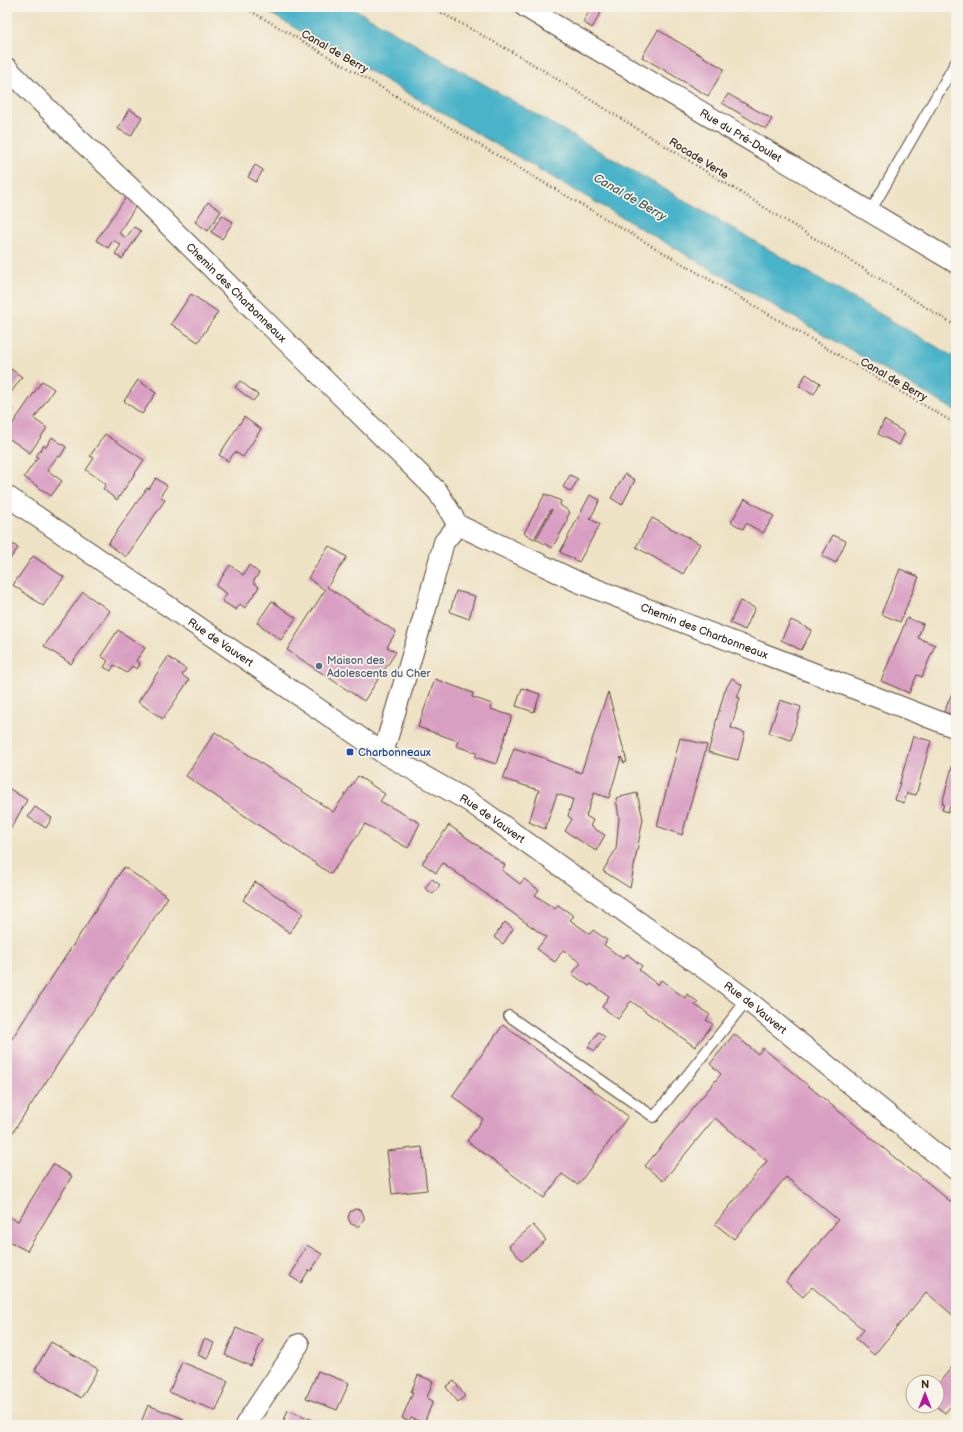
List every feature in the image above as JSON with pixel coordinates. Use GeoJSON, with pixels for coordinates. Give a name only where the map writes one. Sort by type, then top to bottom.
{"type":"FeatureCollection","features":[{"type":"Feature","properties":{"kind":"street","name":"Rue du Pré-Doulet"},"geometry":{"type":"LineString","coordinates":[[525,7],[956,263]]}},
{"type":"Feature","properties":{"kind":"street","name":"Chemin des Charbonneaux"},"geometry":{"type":"LineString","coordinates":[[7,68],[66,127],[133,190],[438,492],[458,525],[578,582],[956,728]]}},
{"type":"Feature","properties":{"kind":"street","name":"Rue de Vauvert"},"geometry":{"type":"LineString","coordinates":[[7,496],[383,753],[470,802],[747,1000],[956,1170]]}},
{"type":"Feature","properties":{"kind":"street"},"geometry":{"type":"LineString","coordinates":[[383,753],[444,542],[458,525]]}},
{"type":"Feature","properties":{"kind":"street"},"geometry":{"type":"LineString","coordinates":[[245,1425],[299,1344]]}},
{"type":"Feature","properties":{"kind":"lane"},"geometry":{"type":"LineString","coordinates":[[870,212],[956,62]]}},
{"type":"Feature","properties":{"kind":"lane"},"geometry":{"type":"LineString","coordinates":[[509,1016],[654,1117],[747,1000]]}},
{"type":"Feature","properties":{"kind":"path","name":"Canal de Berry"},"geometry":{"type":"LineString","coordinates":[[244,7],[956,424]]}},
{"type":"Feature","properties":{"kind":"path","name":"Rocade Verte"},"geometry":{"type":"LineString","coordinates":[[432,7],[523,58],[956,326]]}},
{"type":"Feature","properties":{"kind":"water"},"geometry":{"type":"Polygon","coordinates":[[[259,7],[351,7],[956,358],[956,411],[259,7]]]}},
{"type":"Feature","properties":{"kind":"building"},"geometry":{"type":"Polygon","coordinates":[[[592,7],[604,7],[592,28],[583,22],[592,7]]]}},
{"type":"Feature","properties":{"kind":"building"},"geometry":{"type":"Polygon","coordinates":[[[658,30],[724,69],[708,96],[642,57],[658,30]]]}},
{"type":"Feature","properties":{"kind":"building"},"geometry":{"type":"Polygon","coordinates":[[[728,94],[772,119],[766,129],[722,103],[728,94]]]}},
{"type":"Feature","properties":{"kind":"building"},"geometry":{"type":"Polygon","coordinates":[[[129,109],[142,117],[131,136],[118,129],[129,109]]]}},
{"type":"Feature","properties":{"kind":"building"},"geometry":{"type":"Polygon","coordinates":[[[255,165],[263,170],[256,182],[248,177],[255,165]]]}},
{"type":"Feature","properties":{"kind":"building"},"geometry":{"type":"Polygon","coordinates":[[[127,196],[137,204],[119,233],[126,238],[134,227],[141,231],[122,259],[115,254],[121,245],[113,240],[108,248],[96,240],[127,196]]]}},
{"type":"Feature","properties":{"kind":"building"},"geometry":{"type":"Polygon","coordinates":[[[208,202],[221,211],[208,231],[195,222],[208,202]]]}},
{"type":"Feature","properties":{"kind":"building"},"geometry":{"type":"Polygon","coordinates":[[[222,215],[233,222],[222,239],[211,232],[222,215]]]}},
{"type":"Feature","properties":{"kind":"building"},"geometry":{"type":"Polygon","coordinates":[[[191,294],[218,312],[198,342],[171,324],[191,294]]]}},
{"type":"Feature","properties":{"kind":"building"},"geometry":{"type":"Polygon","coordinates":[[[11,369],[22,377],[7,398],[7,374],[11,369]]]}},
{"type":"Feature","properties":{"kind":"building"},"geometry":{"type":"Polygon","coordinates":[[[806,374],[820,383],[814,394],[799,386],[806,374]]]}},
{"type":"Feature","properties":{"kind":"building"},"geometry":{"type":"Polygon","coordinates":[[[138,380],[156,393],[142,414],[124,401],[138,380]]]}},
{"type":"Feature","properties":{"kind":"building"},"geometry":{"type":"Polygon","coordinates":[[[42,381],[54,389],[34,419],[47,428],[30,453],[7,437],[7,432],[42,381]]]}},
{"type":"Feature","properties":{"kind":"building"},"geometry":{"type":"Polygon","coordinates":[[[240,381],[258,395],[253,401],[235,387],[240,381]]]}},
{"type":"Feature","properties":{"kind":"building"},"geometry":{"type":"Polygon","coordinates":[[[7,405],[13,410],[7,419],[7,405]]]}},
{"type":"Feature","properties":{"kind":"building"},"geometry":{"type":"Polygon","coordinates":[[[244,417],[261,429],[243,457],[235,452],[228,461],[219,455],[244,417]]]}},
{"type":"Feature","properties":{"kind":"building"},"geometry":{"type":"Polygon","coordinates":[[[884,420],[905,433],[899,445],[878,434],[884,420]]]}},
{"type":"Feature","properties":{"kind":"building"},"geometry":{"type":"Polygon","coordinates":[[[105,434],[144,460],[117,500],[103,489],[106,484],[86,470],[94,458],[90,456],[105,434]]]}},
{"type":"Feature","properties":{"kind":"building"},"geometry":{"type":"Polygon","coordinates":[[[52,437],[66,447],[60,457],[58,456],[47,470],[62,481],[51,496],[24,477],[38,457],[36,456],[44,445],[46,447],[52,437]]]}},
{"type":"Feature","properties":{"kind":"building"},"geometry":{"type":"Polygon","coordinates":[[[625,474],[635,480],[622,505],[611,498],[625,474]]]}},
{"type":"Feature","properties":{"kind":"building"},"geometry":{"type":"Polygon","coordinates":[[[570,475],[578,479],[571,492],[563,487],[570,475]]]}},
{"type":"Feature","properties":{"kind":"building"},"geometry":{"type":"Polygon","coordinates":[[[156,478],[167,486],[160,496],[165,500],[126,557],[108,544],[147,488],[149,489],[156,478]]]}},
{"type":"Feature","properties":{"kind":"building"},"geometry":{"type":"Polygon","coordinates":[[[545,494],[561,501],[560,505],[570,512],[567,522],[552,548],[536,539],[552,510],[551,509],[534,539],[524,533],[545,494]]]}},
{"type":"Feature","properties":{"kind":"building"},"geometry":{"type":"Polygon","coordinates":[[[590,495],[600,500],[590,519],[600,524],[579,562],[560,552],[590,495]]]}},
{"type":"Feature","properties":{"kind":"building"},"geometry":{"type":"Polygon","coordinates":[[[745,499],[774,516],[763,533],[746,523],[743,529],[731,522],[745,499]]]}},
{"type":"Feature","properties":{"kind":"building"},"geometry":{"type":"Polygon","coordinates":[[[652,518],[700,544],[683,574],[636,547],[652,518]]]}},
{"type":"Feature","properties":{"kind":"building"},"geometry":{"type":"Polygon","coordinates":[[[833,535],[846,541],[836,563],[822,556],[833,535]]]}},
{"type":"Feature","properties":{"kind":"building"},"geometry":{"type":"Polygon","coordinates":[[[7,540],[18,548],[7,563],[7,540]]]}},
{"type":"Feature","properties":{"kind":"building"},"geometry":{"type":"Polygon","coordinates":[[[329,546],[347,557],[327,587],[396,632],[387,647],[396,652],[364,701],[287,650],[325,590],[308,578],[329,546]]]}},
{"type":"Feature","properties":{"kind":"building"},"geometry":{"type":"Polygon","coordinates":[[[33,556],[64,577],[43,606],[13,585],[33,556]]]}},
{"type":"Feature","properties":{"kind":"building"},"geometry":{"type":"Polygon","coordinates":[[[230,565],[243,575],[249,565],[259,573],[253,582],[259,587],[245,608],[240,604],[236,610],[222,601],[227,594],[216,586],[230,565]]]}},
{"type":"Feature","properties":{"kind":"building"},"geometry":{"type":"Polygon","coordinates":[[[900,569],[919,577],[900,622],[881,614],[900,569]]]}},
{"type":"Feature","properties":{"kind":"building"},"geometry":{"type":"Polygon","coordinates":[[[456,591],[475,596],[469,619],[450,612],[456,591]]]}},
{"type":"Feature","properties":{"kind":"building"},"geometry":{"type":"Polygon","coordinates":[[[83,592],[110,611],[71,664],[44,646],[83,592]]]}},
{"type":"Feature","properties":{"kind":"building"},"geometry":{"type":"Polygon","coordinates":[[[272,601],[296,618],[281,640],[257,623],[272,601]]]}},
{"type":"Feature","properties":{"kind":"building"},"geometry":{"type":"Polygon","coordinates":[[[740,601],[755,608],[745,630],[730,623],[740,601]]]}},
{"type":"Feature","properties":{"kind":"building"},"geometry":{"type":"Polygon","coordinates":[[[907,618],[923,624],[918,638],[935,645],[922,677],[917,675],[909,693],[881,681],[907,618]]]}},
{"type":"Feature","properties":{"kind":"building"},"geometry":{"type":"Polygon","coordinates":[[[791,620],[812,630],[801,650],[781,640],[791,620]]]}},
{"type":"Feature","properties":{"kind":"building"},"geometry":{"type":"Polygon","coordinates":[[[118,630],[145,648],[136,661],[140,664],[137,669],[132,666],[127,673],[114,665],[111,671],[104,667],[108,661],[101,656],[118,630]]]}},
{"type":"Feature","properties":{"kind":"building"},"geometry":{"type":"Polygon","coordinates":[[[168,657],[186,669],[182,675],[189,680],[163,719],[138,702],[168,657]]]}},
{"type":"Feature","properties":{"kind":"building"},"geometry":{"type":"Polygon","coordinates":[[[732,678],[742,685],[737,697],[740,698],[731,728],[745,733],[738,760],[708,752],[725,690],[732,678]]]}},
{"type":"Feature","properties":{"kind":"building"},"geometry":{"type":"Polygon","coordinates":[[[435,679],[473,693],[472,697],[492,704],[491,709],[512,716],[496,764],[475,757],[477,753],[456,746],[458,741],[418,727],[435,679]]]}},
{"type":"Feature","properties":{"kind":"building"},"geometry":{"type":"Polygon","coordinates":[[[522,688],[540,694],[534,712],[516,706],[522,688]]]}},
{"type":"Feature","properties":{"kind":"building"},"geometry":{"type":"Polygon","coordinates":[[[608,692],[627,762],[624,763],[621,757],[609,798],[594,793],[586,816],[593,820],[590,826],[605,835],[596,851],[565,831],[572,819],[568,816],[573,799],[557,794],[545,829],[529,822],[539,790],[503,779],[514,748],[547,759],[546,760],[581,773],[608,692]]]}},
{"type":"Feature","properties":{"kind":"building"},"geometry":{"type":"Polygon","coordinates":[[[952,693],[956,695],[956,716],[944,712],[952,693]]]}},
{"type":"Feature","properties":{"kind":"building"},"geometry":{"type":"Polygon","coordinates":[[[780,700],[801,707],[791,740],[769,733],[780,700]]]}},
{"type":"Feature","properties":{"kind":"building"},"geometry":{"type":"Polygon","coordinates":[[[215,732],[333,812],[358,776],[385,794],[380,801],[420,823],[408,848],[365,824],[331,874],[186,776],[215,732]]]}},
{"type":"Feature","properties":{"kind":"building"},"geometry":{"type":"Polygon","coordinates":[[[913,736],[931,741],[916,795],[907,793],[904,803],[895,800],[913,736]]]}},
{"type":"Feature","properties":{"kind":"building"},"geometry":{"type":"Polygon","coordinates":[[[680,738],[707,745],[682,835],[657,826],[680,738]]]}},
{"type":"Feature","properties":{"kind":"building"},"geometry":{"type":"Polygon","coordinates":[[[953,763],[956,764],[956,808],[949,807],[948,812],[942,810],[944,804],[942,804],[953,763]]]}},
{"type":"Feature","properties":{"kind":"building"},"geometry":{"type":"Polygon","coordinates":[[[7,787],[27,800],[7,835],[7,787]]]}},
{"type":"Feature","properties":{"kind":"building"},"geometry":{"type":"Polygon","coordinates":[[[637,793],[643,819],[630,888],[603,871],[616,849],[619,818],[616,798],[637,793]]]}},
{"type":"Feature","properties":{"kind":"building"},"geometry":{"type":"Polygon","coordinates":[[[35,807],[52,818],[46,828],[28,817],[35,807]]]}},
{"type":"Feature","properties":{"kind":"building"},"geometry":{"type":"Polygon","coordinates":[[[449,825],[505,865],[502,870],[520,884],[524,879],[539,890],[535,895],[555,909],[558,905],[574,916],[570,920],[590,934],[593,930],[607,940],[604,945],[623,959],[627,954],[642,966],[639,970],[658,985],[661,980],[685,998],[687,994],[698,1002],[695,1005],[710,1015],[706,1020],[713,1024],[695,1047],[631,1001],[618,1019],[602,1007],[609,996],[591,984],[589,986],[572,974],[581,963],[563,950],[555,962],[537,949],[546,937],[443,863],[436,873],[422,863],[449,825]]]}},
{"type":"Feature","properties":{"kind":"building"},"geometry":{"type":"Polygon","coordinates":[[[124,867],[168,897],[7,1141],[7,1046],[124,867]]]}},
{"type":"Feature","properties":{"kind":"building"},"geometry":{"type":"Polygon","coordinates":[[[432,879],[440,885],[433,894],[425,888],[432,879]]]}},
{"type":"Feature","properties":{"kind":"building"},"geometry":{"type":"Polygon","coordinates":[[[255,882],[303,913],[290,933],[243,900],[255,882]]]}},
{"type":"Feature","properties":{"kind":"building"},"geometry":{"type":"Polygon","coordinates":[[[505,922],[513,929],[503,944],[494,937],[505,922]]]}},
{"type":"Feature","properties":{"kind":"building"},"geometry":{"type":"Polygon","coordinates":[[[503,1025],[628,1116],[578,1185],[562,1174],[544,1198],[467,1141],[483,1119],[452,1096],[503,1025]]]}},
{"type":"Feature","properties":{"kind":"building"},"geometry":{"type":"Polygon","coordinates":[[[598,1032],[605,1037],[595,1051],[588,1047],[598,1032]]]}},
{"type":"Feature","properties":{"kind":"building"},"geometry":{"type":"Polygon","coordinates":[[[734,1034],[758,1054],[763,1048],[912,1172],[915,1172],[956,1206],[956,1318],[926,1292],[874,1355],[856,1339],[864,1330],[812,1287],[803,1297],[786,1282],[838,1220],[786,1177],[734,1239],[715,1224],[767,1161],[715,1118],[663,1181],[645,1166],[721,1074],[710,1064],[734,1034]]]}},
{"type":"Feature","properties":{"kind":"building"},"geometry":{"type":"Polygon","coordinates":[[[422,1147],[427,1190],[392,1194],[387,1151],[422,1147]]]}},
{"type":"Feature","properties":{"kind":"building"},"geometry":{"type":"Polygon","coordinates":[[[53,1164],[72,1176],[27,1251],[7,1240],[7,1216],[18,1221],[53,1164]]]}},
{"type":"Feature","properties":{"kind":"building"},"geometry":{"type":"Polygon","coordinates":[[[355,1209],[361,1210],[364,1216],[360,1226],[351,1224],[348,1218],[350,1212],[355,1209]]]}},
{"type":"Feature","properties":{"kind":"building"},"geometry":{"type":"Polygon","coordinates":[[[533,1225],[546,1240],[522,1261],[509,1246],[533,1225]]]}},
{"type":"Feature","properties":{"kind":"building"},"geometry":{"type":"Polygon","coordinates":[[[307,1245],[322,1254],[301,1283],[290,1276],[307,1245]]]}},
{"type":"Feature","properties":{"kind":"building"},"geometry":{"type":"Polygon","coordinates":[[[236,1328],[263,1339],[251,1366],[225,1355],[236,1328]]]}},
{"type":"Feature","properties":{"kind":"building"},"geometry":{"type":"Polygon","coordinates":[[[204,1339],[214,1343],[207,1359],[198,1355],[204,1339]]]}},
{"type":"Feature","properties":{"kind":"building"},"geometry":{"type":"Polygon","coordinates":[[[51,1342],[98,1369],[81,1398],[35,1370],[51,1342]]]}},
{"type":"Feature","properties":{"kind":"building"},"geometry":{"type":"Polygon","coordinates":[[[182,1362],[228,1381],[216,1411],[169,1392],[182,1362]]]}},
{"type":"Feature","properties":{"kind":"building"},"geometry":{"type":"Polygon","coordinates":[[[956,1362],[956,1400],[945,1413],[945,1375],[956,1362]]]}},
{"type":"Feature","properties":{"kind":"building"},"geometry":{"type":"Polygon","coordinates":[[[318,1371],[349,1383],[337,1410],[306,1398],[318,1371]]]}},
{"type":"Feature","properties":{"kind":"building"},"geometry":{"type":"Polygon","coordinates":[[[418,1375],[433,1381],[427,1398],[433,1401],[424,1423],[411,1418],[409,1422],[402,1418],[413,1392],[411,1392],[418,1375]]]}},
{"type":"Feature","properties":{"kind":"building"},"geometry":{"type":"Polygon","coordinates":[[[454,1381],[465,1396],[458,1402],[446,1387],[454,1381]]]}},
{"type":"Feature","properties":{"kind":"building"},"geometry":{"type":"Polygon","coordinates":[[[148,1405],[184,1419],[181,1425],[140,1425],[148,1405]]]}},
{"type":"Feature","properties":{"kind":"building"},"geometry":{"type":"Polygon","coordinates":[[[288,1410],[325,1425],[282,1425],[288,1410]]]}},
{"type":"Feature","properties":{"kind":"place","name":"Maison des Adolescents du Cher"},"geometry":{"type":"Point","coordinates":[319,666]}},
{"type":"Feature","properties":{"kind":"place","name":"Charbonneaux"},"geometry":{"type":"Point","coordinates":[350,752]}}]}
